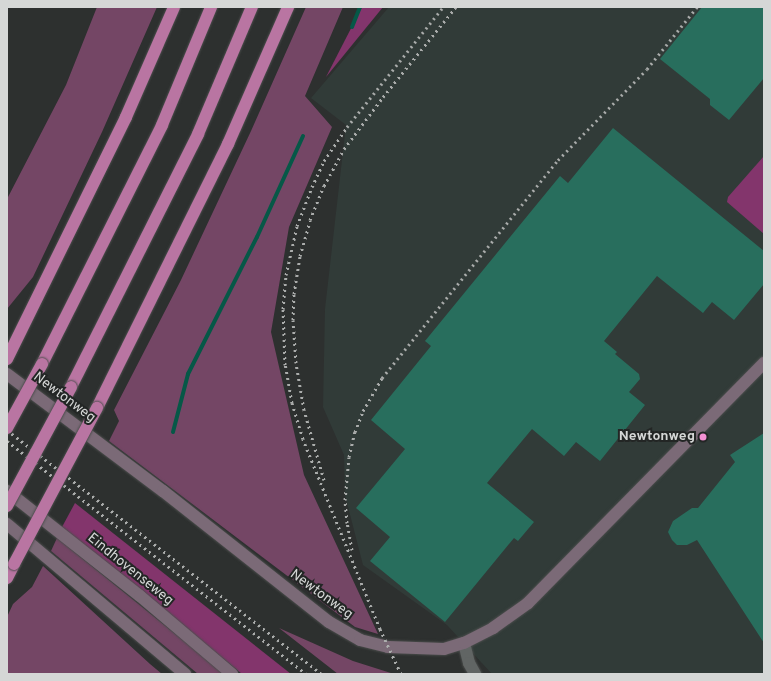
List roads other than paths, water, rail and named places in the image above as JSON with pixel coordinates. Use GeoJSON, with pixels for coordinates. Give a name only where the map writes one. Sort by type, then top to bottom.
{"type":"FeatureCollection","features":[{"type":"Feature","properties":{"kind":"highway"},"geometry":{"type":"LineString","coordinates":[[7,359],[126,117],[174,7]]}},
{"type":"Feature","properties":{"kind":"highway"},"geometry":{"type":"LineString","coordinates":[[7,428],[42,364],[162,125],[211,7]]}},
{"type":"Feature","properties":{"kind":"highway"},"geometry":{"type":"LineString","coordinates":[[7,506],[71,387],[198,134],[252,7]]}},
{"type":"Feature","properties":{"kind":"highway"},"geometry":{"type":"LineString","coordinates":[[7,577],[97,408],[228,144],[288,7]]}},
{"type":"Feature","properties":{"kind":"street","name":"Newtonweg"},"geometry":{"type":"LineString","coordinates":[[7,374],[163,491],[330,622],[360,640],[388,647],[444,649],[464,643],[493,628],[528,603],[764,363]]}},
{"type":"Feature","properties":{"kind":"street","name":"Eindhovenseweg"},"geometry":{"type":"LineString","coordinates":[[7,491],[140,596],[232,674]]}},
{"type":"Feature","properties":{"kind":"street"},"geometry":{"type":"LineString","coordinates":[[7,524],[185,674]]}},
{"type":"Feature","properties":{"kind":"street"},"geometry":{"type":"LineString","coordinates":[[464,643],[469,663],[475,674]]}},
{"type":"Feature","properties":{"kind":"waterway"},"geometry":{"type":"LineString","coordinates":[[352,27],[360,7]]}},
{"type":"Feature","properties":{"kind":"waterway"},"geometry":{"type":"LineString","coordinates":[[173,432],[188,374],[257,237],[303,136]]}},
{"type":"Feature","properties":{"kind":"railway"},"geometry":{"type":"LineString","coordinates":[[401,674],[380,629],[303,439],[292,403],[285,365],[283,309],[286,275],[297,226],[324,161],[347,127],[443,7]]}},
{"type":"Feature","properties":{"kind":"railway"},"geometry":{"type":"LineString","coordinates":[[324,480],[304,410],[296,363],[293,320],[294,294],[300,256],[310,220],[324,186],[344,149],[383,97],[456,7]]}},
{"type":"Feature","properties":{"kind":"railway"},"geometry":{"type":"LineString","coordinates":[[352,550],[347,523],[345,500],[349,457],[355,432],[363,411],[382,378],[558,160],[647,69],[697,7]]}},
{"type":"Feature","properties":{"kind":"railway"},"geometry":{"type":"LineString","coordinates":[[7,430],[321,674]]}},
{"type":"Feature","properties":{"kind":"railway"},"geometry":{"type":"LineString","coordinates":[[7,441],[306,674]]}},
{"type":"Feature","properties":{"kind":"place","name":"Newtonweg"},"geometry":{"type":"Point","coordinates":[703,437]}}]}
